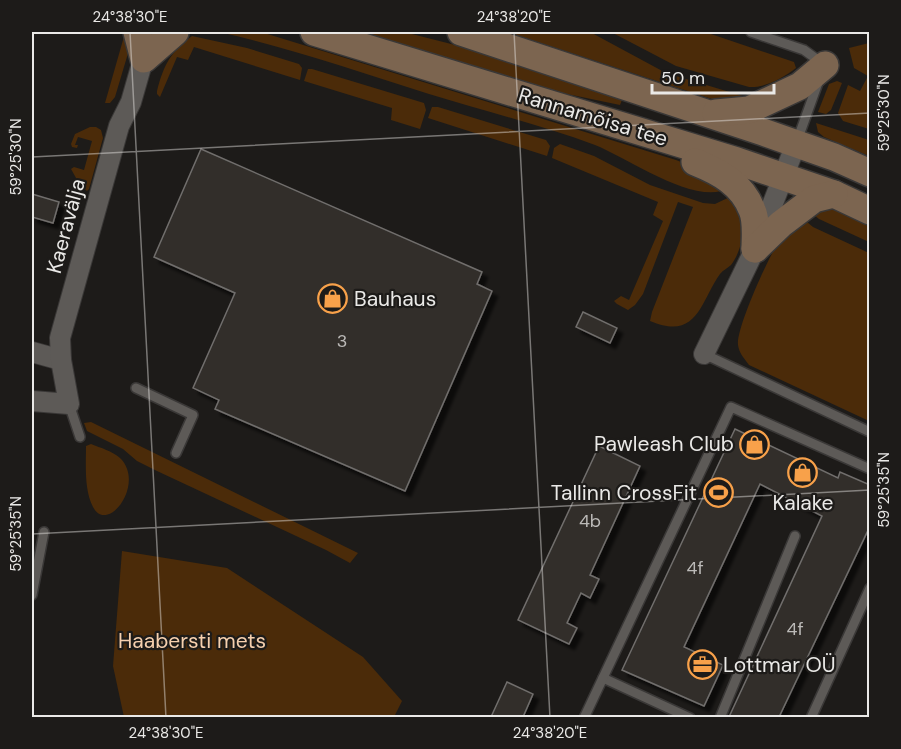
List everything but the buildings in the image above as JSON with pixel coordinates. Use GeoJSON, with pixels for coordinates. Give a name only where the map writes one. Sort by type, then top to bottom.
{"type":"FeatureCollection","features":[{"type":"Feature","properties":{"kind":"main road"},"geometry":{"type":"LineString","coordinates":[[137,32],[144,59],[175,32]]}},
{"type":"Feature","properties":{"kind":"main road","name":"Rannamõisa tee"},"geometry":{"type":"LineString","coordinates":[[314,32],[783,176],[834,194],[870,211]]}},
{"type":"Feature","properties":{"kind":"main road","name":"Rannamõisa tee"},"geometry":{"type":"LineString","coordinates":[[461,32],[834,157],[870,173]]}},
{"type":"Feature","properties":{"kind":"main road"},"geometry":{"type":"LineString","coordinates":[[707,114],[749,110],[800,86],[825,64]]}},
{"type":"Feature","properties":{"kind":"main road"},"geometry":{"type":"LineString","coordinates":[[661,137],[682,156],[718,171],[739,186],[753,212],[755,249]]}},
{"type":"Feature","properties":{"kind":"main road"},"geometry":{"type":"LineString","coordinates":[[755,249],[781,224],[814,199],[834,194]]}},
{"type":"Feature","properties":{"kind":"street","name":"Kaeravälja"},"geometry":{"type":"LineString","coordinates":[[69,404],[61,360],[60,338],[119,126],[131,102],[151,32]]}},
{"type":"Feature","properties":{"kind":"street"},"geometry":{"type":"LineString","coordinates":[[704,354],[755,249],[796,144]]}},
{"type":"Feature","properties":{"kind":"street"},"geometry":{"type":"LineString","coordinates":[[32,352],[61,360]]}},
{"type":"Feature","properties":{"kind":"street"},"geometry":{"type":"LineString","coordinates":[[32,401],[69,404]]}},
{"type":"Feature","properties":{"kind":"lane"},"geometry":{"type":"LineString","coordinates":[[751,32],[804,50],[825,64],[796,144]]}},
{"type":"Feature","properties":{"kind":"lane"},"geometry":{"type":"LineString","coordinates":[[704,354],[870,432]]}},
{"type":"Feature","properties":{"kind":"lane"},"geometry":{"type":"LineString","coordinates":[[136,388],[193,415],[176,453]]}},
{"type":"Feature","properties":{"kind":"lane","name":"Kaeravälja"},"geometry":{"type":"LineString","coordinates":[[69,404],[80,437]]}},
{"type":"Feature","properties":{"kind":"lane"},"geometry":{"type":"LineString","coordinates":[[584,717],[731,407],[870,469]]}},
{"type":"Feature","properties":{"kind":"lane"},"geometry":{"type":"LineString","coordinates":[[32,595],[44,532]]}},
{"type":"Feature","properties":{"kind":"lane"},"geometry":{"type":"LineString","coordinates":[[720,717],[795,536]]}},
{"type":"Feature","properties":{"kind":"lane"},"geometry":{"type":"LineString","coordinates":[[811,717],[870,588]]}},
{"type":"Feature","properties":{"kind":"lane"},"geometry":{"type":"LineString","coordinates":[[603,678],[690,717]]}},
{"type":"Feature","properties":{"kind":"green space"},"geometry":{"type":"Polygon","coordinates":[[[123,32],[129,32],[129,50],[115,97],[110,103],[105,103],[125,33],[123,32]]]}},
{"type":"Feature","properties":{"kind":"green space"},"geometry":{"type":"Polygon","coordinates":[[[219,32],[261,32],[676,160],[694,167],[729,188],[715,192],[681,186],[609,151],[575,138],[298,53],[219,32]]]}},
{"type":"Feature","properties":{"kind":"green space"},"geometry":{"type":"Polygon","coordinates":[[[360,32],[404,32],[459,46],[622,100],[620,105],[543,89],[360,32]]]}},
{"type":"Feature","properties":{"kind":"green space"},"geometry":{"type":"Polygon","coordinates":[[[507,32],[590,32],[666,73],[753,99],[724,103],[507,32]]]}},
{"type":"Feature","properties":{"kind":"green space"},"geometry":{"type":"Polygon","coordinates":[[[611,32],[705,32],[794,62],[796,68],[774,82],[749,87],[676,66],[611,32]]]}},
{"type":"Feature","properties":{"kind":"green space"},"geometry":{"type":"Polygon","coordinates":[[[192,36],[247,48],[299,64],[302,68],[300,80],[194,47],[188,60],[177,57],[160,97],[157,91],[165,66],[178,48],[192,36]]]}},
{"type":"Feature","properties":{"kind":"green space"},"geometry":{"type":"Polygon","coordinates":[[[870,43],[869,129],[843,121],[838,113],[848,85],[860,91],[868,76],[854,68],[849,48],[870,43]]]}},
{"type":"Feature","properties":{"kind":"green space"},"geometry":{"type":"Polygon","coordinates":[[[308,69],[424,103],[426,110],[420,129],[391,120],[392,108],[304,81],[308,69]]]}},
{"type":"Feature","properties":{"kind":"green space"},"geometry":{"type":"Polygon","coordinates":[[[837,81],[842,83],[831,110],[826,114],[818,112],[829,84],[837,81]]]}},
{"type":"Feature","properties":{"kind":"green space"},"geometry":{"type":"Polygon","coordinates":[[[432,107],[546,140],[550,146],[547,156],[428,118],[432,107]]]}},
{"type":"Feature","properties":{"kind":"green space"},"geometry":{"type":"Polygon","coordinates":[[[816,123],[869,140],[869,156],[824,137],[818,132],[816,123]]]}},
{"type":"Feature","properties":{"kind":"green space"},"geometry":{"type":"Polygon","coordinates":[[[90,127],[101,130],[103,138],[87,191],[80,185],[71,169],[74,167],[84,170],[92,141],[78,137],[75,145],[78,145],[77,148],[72,147],[71,144],[75,134],[90,127]]]}},
{"type":"Feature","properties":{"kind":"green space"},"geometry":{"type":"Polygon","coordinates":[[[560,144],[594,156],[650,185],[703,203],[715,204],[736,194],[740,201],[743,220],[739,249],[731,265],[720,274],[696,316],[678,326],[666,326],[650,321],[693,207],[678,202],[643,294],[628,310],[614,301],[621,296],[629,300],[663,221],[653,215],[658,202],[552,158],[554,148],[560,144]]]}},
{"type":"Feature","properties":{"kind":"green space"},"geometry":{"type":"Polygon","coordinates":[[[827,205],[869,222],[869,242],[819,219],[809,211],[827,205]]]}},
{"type":"Feature","properties":{"kind":"green space"},"geometry":{"type":"Polygon","coordinates":[[[801,217],[813,227],[869,253],[869,421],[749,365],[738,345],[742,325],[766,265],[782,237],[801,217]]]}},
{"type":"Feature","properties":{"kind":"green space"},"geometry":{"type":"Polygon","coordinates":[[[91,422],[358,553],[350,563],[157,471],[137,461],[123,449],[87,431],[84,423],[91,422]]]}},
{"type":"Feature","properties":{"kind":"green space"},"geometry":{"type":"Polygon","coordinates":[[[91,444],[120,458],[127,468],[129,480],[127,492],[122,502],[107,515],[100,514],[93,507],[88,493],[86,446],[91,444]]]}},
{"type":"Feature","properties":{"kind":"green space","name":"Haabersti mets"},"geometry":{"type":"Polygon","coordinates":[[[122,551],[227,568],[363,657],[402,701],[394,717],[124,717],[113,666],[122,551]]]}},
{"type":"Feature","properties":{"kind":"place","name":"Bauhaus"},"geometry":{"type":"Point","coordinates":[333,299]}},
{"type":"Feature","properties":{"kind":"place","name":"Pawleash Club"},"geometry":{"type":"Point","coordinates":[755,444]}},
{"type":"Feature","properties":{"kind":"place","name":"Kalake"},"geometry":{"type":"Point","coordinates":[803,472]}},
{"type":"Feature","properties":{"kind":"place","name":"Tallinn CrossFit"},"geometry":{"type":"Point","coordinates":[718,493]}},
{"type":"Feature","properties":{"kind":"place","name":"Lottmar OÜ"},"geometry":{"type":"Point","coordinates":[702,665]}}]}
